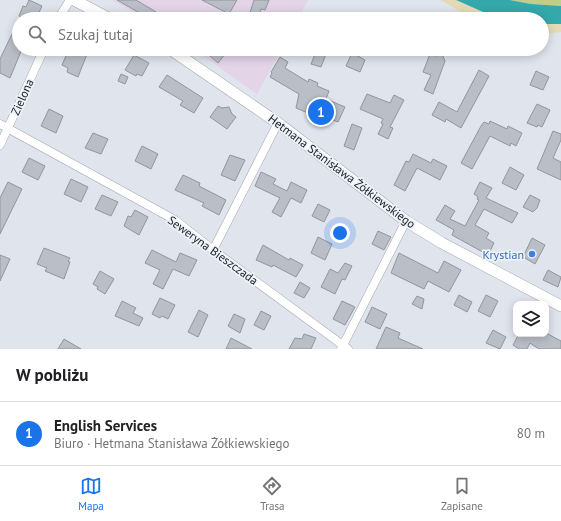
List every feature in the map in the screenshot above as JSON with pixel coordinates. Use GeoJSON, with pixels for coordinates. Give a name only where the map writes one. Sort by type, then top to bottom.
{"type":"FeatureCollection","features":[{"type":"Feature","properties":{"kind":"street"},"geometry":{"type":"LineString","coordinates":[[62,12],[70,0]]}},
{"type":"Feature","properties":{"kind":"street"},"geometry":{"type":"LineString","coordinates":[[74,0],[97,12]]}},
{"type":"Feature","properties":{"kind":"street","name":"Zielona"},"geometry":{"type":"LineString","coordinates":[[0,145],[41,56]]}},
{"type":"Feature","properties":{"kind":"street","name":"Hetmana Stanisława Żółkiewskiego"},"geometry":{"type":"LineString","coordinates":[[180,56],[278,123],[406,220],[442,243],[561,306]]}},
{"type":"Feature","properties":{"kind":"street"},"geometry":{"type":"LineString","coordinates":[[213,250],[278,123]]}},
{"type":"Feature","properties":{"kind":"street","name":"Seweryna Bieszczada"},"geometry":{"type":"LineString","coordinates":[[0,124],[175,220],[344,348]]}},
{"type":"Feature","properties":{"kind":"street"},"geometry":{"type":"LineString","coordinates":[[344,348],[406,220]]}},
{"type":"Feature","properties":{"kind":"shaded area"},"geometry":{"type":"Polygon","coordinates":[[[112,0],[308,0],[302,12],[133,12],[112,0]]]}},
{"type":"Feature","properties":{"kind":"shaded area"},"geometry":{"type":"Polygon","coordinates":[[[203,56],[278,56],[257,94],[203,56]]]}},
{"type":"Feature","properties":{"kind":"green space"},"geometry":{"type":"Polygon","coordinates":[[[510,0],[561,0],[561,6],[531,4],[510,0]]]}},
{"type":"Feature","properties":{"kind":"sand"},"geometry":{"type":"Polygon","coordinates":[[[441,0],[456,0],[483,12],[461,12],[441,0]]]}},
{"type":"Feature","properties":{"kind":"sand"},"geometry":{"type":"Polygon","coordinates":[[[549,24],[561,24],[561,32],[549,33],[549,24]]]}},
{"type":"Feature","properties":{"kind":"water"},"geometry":{"type":"Polygon","coordinates":[[[456,0],[510,0],[531,4],[561,6],[561,24],[549,24],[549,12],[483,12],[456,0]]]}},
{"type":"Feature","properties":{"kind":"building"},"geometry":{"type":"Polygon","coordinates":[[[29,0],[42,6],[39,12],[21,12],[23,6],[26,7],[29,0]]]}},
{"type":"Feature","properties":{"kind":"building"},"geometry":{"type":"Polygon","coordinates":[[[117,0],[136,0],[156,12],[138,12],[117,0]]]}},
{"type":"Feature","properties":{"kind":"building"},"geometry":{"type":"Polygon","coordinates":[[[202,0],[237,0],[230,12],[225,12],[202,0]]]}},
{"type":"Feature","properties":{"kind":"building"},"geometry":{"type":"Polygon","coordinates":[[[254,0],[269,0],[265,10],[261,9],[260,12],[250,12],[254,0]]]}},
{"type":"Feature","properties":{"kind":"building"},"geometry":{"type":"Polygon","coordinates":[[[12,34],[12,56],[19,56],[10,78],[0,73],[0,59],[12,34]]]}},
{"type":"Feature","properties":{"kind":"building"},"geometry":{"type":"Polygon","coordinates":[[[66,56],[86,56],[78,77],[67,72],[68,68],[62,65],[66,56]]]}},
{"type":"Feature","properties":{"kind":"building"},"geometry":{"type":"Polygon","coordinates":[[[133,56],[149,63],[142,76],[137,74],[136,76],[125,70],[133,56]]]}},
{"type":"Feature","properties":{"kind":"building"},"geometry":{"type":"Polygon","coordinates":[[[210,56],[224,56],[218,63],[210,56]]]}},
{"type":"Feature","properties":{"kind":"building"},"geometry":{"type":"Polygon","coordinates":[[[314,56],[325,56],[321,67],[311,64],[314,56]]]}},
{"type":"Feature","properties":{"kind":"building"},"geometry":{"type":"Polygon","coordinates":[[[351,56],[358,56],[365,60],[360,72],[346,66],[351,56]]]}},
{"type":"Feature","properties":{"kind":"building"},"geometry":{"type":"Polygon","coordinates":[[[429,56],[443,56],[445,61],[433,94],[424,90],[431,75],[423,72],[429,56]]]}},
{"type":"Feature","properties":{"kind":"building"},"geometry":{"type":"Polygon","coordinates":[[[280,57],[288,62],[285,68],[308,82],[309,79],[318,83],[317,86],[329,91],[326,99],[345,107],[338,122],[296,108],[299,94],[270,77],[271,72],[280,57]]]}},
{"type":"Feature","properties":{"kind":"building"},"geometry":{"type":"Polygon","coordinates":[[[479,70],[489,76],[461,128],[446,119],[445,122],[432,115],[439,102],[457,112],[479,70]]]}},
{"type":"Feature","properties":{"kind":"building"},"geometry":{"type":"Polygon","coordinates":[[[536,71],[549,77],[543,90],[530,85],[536,71]]]}},
{"type":"Feature","properties":{"kind":"building"},"geometry":{"type":"Polygon","coordinates":[[[121,74],[128,77],[125,84],[118,81],[121,74]]]}},
{"type":"Feature","properties":{"kind":"building"},"geometry":{"type":"Polygon","coordinates":[[[167,75],[203,98],[194,113],[180,105],[183,101],[159,87],[167,75]]]}},
{"type":"Feature","properties":{"kind":"building"},"geometry":{"type":"Polygon","coordinates":[[[367,94],[390,103],[394,95],[404,100],[390,127],[393,128],[388,139],[378,134],[383,124],[381,123],[383,119],[360,109],[367,94]]]}},
{"type":"Feature","properties":{"kind":"building"},"geometry":{"type":"Polygon","coordinates":[[[537,104],[550,110],[542,127],[538,125],[537,127],[527,123],[537,104]]]}},
{"type":"Feature","properties":{"kind":"building"},"geometry":{"type":"Polygon","coordinates":[[[218,106],[222,108],[229,107],[232,114],[236,117],[227,129],[210,117],[218,106]]]}},
{"type":"Feature","properties":{"kind":"building"},"geometry":{"type":"Polygon","coordinates":[[[49,109],[63,116],[56,133],[41,126],[49,109]]]}},
{"type":"Feature","properties":{"kind":"building"},"geometry":{"type":"Polygon","coordinates":[[[490,121],[507,129],[508,126],[522,133],[516,146],[511,143],[510,146],[490,136],[472,169],[461,163],[481,126],[484,122],[489,124],[490,121]]]}},
{"type":"Feature","properties":{"kind":"building"},"geometry":{"type":"Polygon","coordinates":[[[352,124],[362,128],[354,150],[344,146],[352,124]]]}},
{"type":"Feature","properties":{"kind":"building"},"geometry":{"type":"Polygon","coordinates":[[[553,131],[561,134],[561,140],[553,158],[561,162],[561,180],[537,169],[553,131]]]}},
{"type":"Feature","properties":{"kind":"building"},"geometry":{"type":"Polygon","coordinates":[[[93,133],[108,139],[101,154],[85,148],[93,133]]]}},
{"type":"Feature","properties":{"kind":"building"},"geometry":{"type":"Polygon","coordinates":[[[142,146],[158,154],[151,169],[135,161],[142,146]]]}},
{"type":"Feature","properties":{"kind":"building"},"geometry":{"type":"Polygon","coordinates":[[[413,154],[431,163],[433,159],[447,166],[440,180],[417,168],[405,191],[394,185],[406,161],[409,162],[413,154]]]}},
{"type":"Feature","properties":{"kind":"building"},"geometry":{"type":"Polygon","coordinates":[[[230,155],[245,160],[235,181],[221,175],[230,155]]]}},
{"type":"Feature","properties":{"kind":"building"},"geometry":{"type":"Polygon","coordinates":[[[29,158],[45,166],[38,180],[22,172],[29,158]]]}},
{"type":"Feature","properties":{"kind":"building"},"geometry":{"type":"Polygon","coordinates":[[[510,167],[524,175],[516,190],[502,183],[510,167]]]}},
{"type":"Feature","properties":{"kind":"building"},"geometry":{"type":"Polygon","coordinates":[[[261,172],[276,179],[273,184],[287,191],[291,182],[307,190],[301,203],[291,198],[281,217],[272,212],[280,198],[255,186],[261,172]]]}},
{"type":"Feature","properties":{"kind":"building"},"geometry":{"type":"Polygon","coordinates":[[[183,175],[200,183],[199,186],[226,200],[219,215],[202,206],[204,203],[175,190],[183,175]]]}},
{"type":"Feature","properties":{"kind":"building"},"geometry":{"type":"Polygon","coordinates":[[[71,179],[88,187],[81,202],[64,194],[71,179]]]}},
{"type":"Feature","properties":{"kind":"building"},"geometry":{"type":"Polygon","coordinates":[[[8,182],[22,189],[0,234],[0,198],[8,182]]]}},
{"type":"Feature","properties":{"kind":"building"},"geometry":{"type":"Polygon","coordinates":[[[480,182],[492,188],[486,198],[518,213],[512,223],[484,209],[475,225],[489,233],[486,238],[494,243],[488,255],[452,235],[454,230],[436,220],[445,205],[455,211],[450,219],[465,226],[479,200],[474,194],[480,182]]]}},
{"type":"Feature","properties":{"kind":"building"},"geometry":{"type":"Polygon","coordinates":[[[102,195],[118,202],[111,216],[95,209],[102,195]]]}},
{"type":"Feature","properties":{"kind":"building"},"geometry":{"type":"Polygon","coordinates":[[[530,195],[540,200],[537,208],[533,212],[523,207],[530,195]]]}},
{"type":"Feature","properties":{"kind":"building"},"geometry":{"type":"Polygon","coordinates":[[[318,204],[330,210],[324,222],[312,216],[318,204]]]}},
{"type":"Feature","properties":{"kind":"building"},"geometry":{"type":"Polygon","coordinates":[[[135,210],[148,217],[139,235],[124,226],[128,216],[131,217],[135,210]]]}},
{"type":"Feature","properties":{"kind":"building"},"geometry":{"type":"Polygon","coordinates":[[[378,231],[391,237],[384,250],[372,244],[378,231]]]}},
{"type":"Feature","properties":{"kind":"building"},"geometry":{"type":"Polygon","coordinates":[[[318,237],[332,244],[325,260],[311,253],[318,237]]]}},
{"type":"Feature","properties":{"kind":"building"},"geometry":{"type":"Polygon","coordinates":[[[532,238],[545,245],[535,264],[525,258],[524,255],[532,238]]]}},
{"type":"Feature","properties":{"kind":"building"},"geometry":{"type":"Polygon","coordinates":[[[263,245],[289,260],[290,258],[303,265],[296,277],[273,265],[272,267],[256,260],[263,245]]]}},
{"type":"Feature","properties":{"kind":"building"},"geometry":{"type":"Polygon","coordinates":[[[44,248],[70,258],[64,279],[45,271],[47,268],[37,264],[44,248]]]}},
{"type":"Feature","properties":{"kind":"building"},"geometry":{"type":"Polygon","coordinates":[[[152,250],[176,262],[180,253],[197,260],[189,276],[173,269],[163,289],[153,284],[160,270],[145,263],[152,250]]]}},
{"type":"Feature","properties":{"kind":"building"},"geometry":{"type":"Polygon","coordinates":[[[399,253],[438,273],[444,261],[461,270],[449,292],[428,281],[424,289],[391,273],[399,253]]]}},
{"type":"Feature","properties":{"kind":"building"},"geometry":{"type":"Polygon","coordinates":[[[0,255],[10,259],[0,281],[0,255]]]}},
{"type":"Feature","properties":{"kind":"building"},"geometry":{"type":"Polygon","coordinates":[[[345,263],[352,266],[345,280],[342,279],[335,294],[321,287],[330,269],[338,273],[345,263]]]}},
{"type":"Feature","properties":{"kind":"building"},"geometry":{"type":"Polygon","coordinates":[[[548,270],[561,277],[558,287],[543,280],[548,270]]]}},
{"type":"Feature","properties":{"kind":"building"},"geometry":{"type":"Polygon","coordinates":[[[100,271],[114,279],[105,294],[97,289],[98,287],[93,284],[100,271]]]}},
{"type":"Feature","properties":{"kind":"building"},"geometry":{"type":"Polygon","coordinates":[[[300,282],[310,288],[304,298],[294,293],[300,282]]]}},
{"type":"Feature","properties":{"kind":"building"},"geometry":{"type":"Polygon","coordinates":[[[459,295],[472,302],[467,312],[454,305],[459,295]]]}},
{"type":"Feature","properties":{"kind":"building"},"geometry":{"type":"Polygon","coordinates":[[[486,295],[498,301],[490,317],[478,311],[486,295]]]}},
{"type":"Feature","properties":{"kind":"building"},"geometry":{"type":"Polygon","coordinates":[[[417,296],[424,299],[422,309],[412,304],[417,296]]]}},
{"type":"Feature","properties":{"kind":"building"},"geometry":{"type":"Polygon","coordinates":[[[160,298],[175,305],[168,319],[162,316],[160,318],[152,314],[160,298]]]}},
{"type":"Feature","properties":{"kind":"building"},"geometry":{"type":"Polygon","coordinates":[[[122,301],[136,308],[133,313],[143,318],[139,326],[115,316],[122,301]]]}},
{"type":"Feature","properties":{"kind":"building"},"geometry":{"type":"Polygon","coordinates":[[[342,301],[355,307],[345,325],[333,319],[342,301]]]}},
{"type":"Feature","properties":{"kind":"building"},"geometry":{"type":"Polygon","coordinates":[[[372,307],[387,314],[380,329],[365,322],[372,307]]]}},
{"type":"Feature","properties":{"kind":"building"},"geometry":{"type":"Polygon","coordinates":[[[199,310],[208,315],[198,337],[188,332],[199,310]]]}},
{"type":"Feature","properties":{"kind":"building"},"geometry":{"type":"Polygon","coordinates":[[[261,311],[271,316],[264,330],[254,325],[261,311]]]}},
{"type":"Feature","properties":{"kind":"building"},"geometry":{"type":"Polygon","coordinates":[[[234,314],[245,319],[240,333],[228,326],[234,314]]]}},
{"type":"Feature","properties":{"kind":"building"},"geometry":{"type":"Polygon","coordinates":[[[386,327],[400,333],[398,338],[423,349],[376,349],[386,327]]]}},
{"type":"Feature","properties":{"kind":"building"},"geometry":{"type":"Polygon","coordinates":[[[493,330],[506,337],[500,349],[486,343],[493,330]]]}},
{"type":"Feature","properties":{"kind":"building"},"geometry":{"type":"Polygon","coordinates":[[[304,334],[316,338],[311,349],[289,349],[295,338],[302,339],[304,334]]]}},
{"type":"Feature","properties":{"kind":"building"},"geometry":{"type":"Polygon","coordinates":[[[549,335],[561,341],[561,349],[539,349],[530,343],[527,349],[519,349],[513,345],[517,337],[549,337],[549,335]]]}},
{"type":"Feature","properties":{"kind":"building"},"geometry":{"type":"Polygon","coordinates":[[[231,338],[252,349],[226,349],[231,338]]]}},
{"type":"Feature","properties":{"kind":"building"},"geometry":{"type":"Polygon","coordinates":[[[64,339],[81,349],[58,349],[64,339]]]}},
{"type":"Feature","properties":{"kind":"place","name":"English Services"},"geometry":{"type":"Point","coordinates":[321,112]}},
{"type":"Feature","properties":{"kind":"place","name":"Krystian"},"geometry":{"type":"Point","coordinates":[532,254]}}]}
